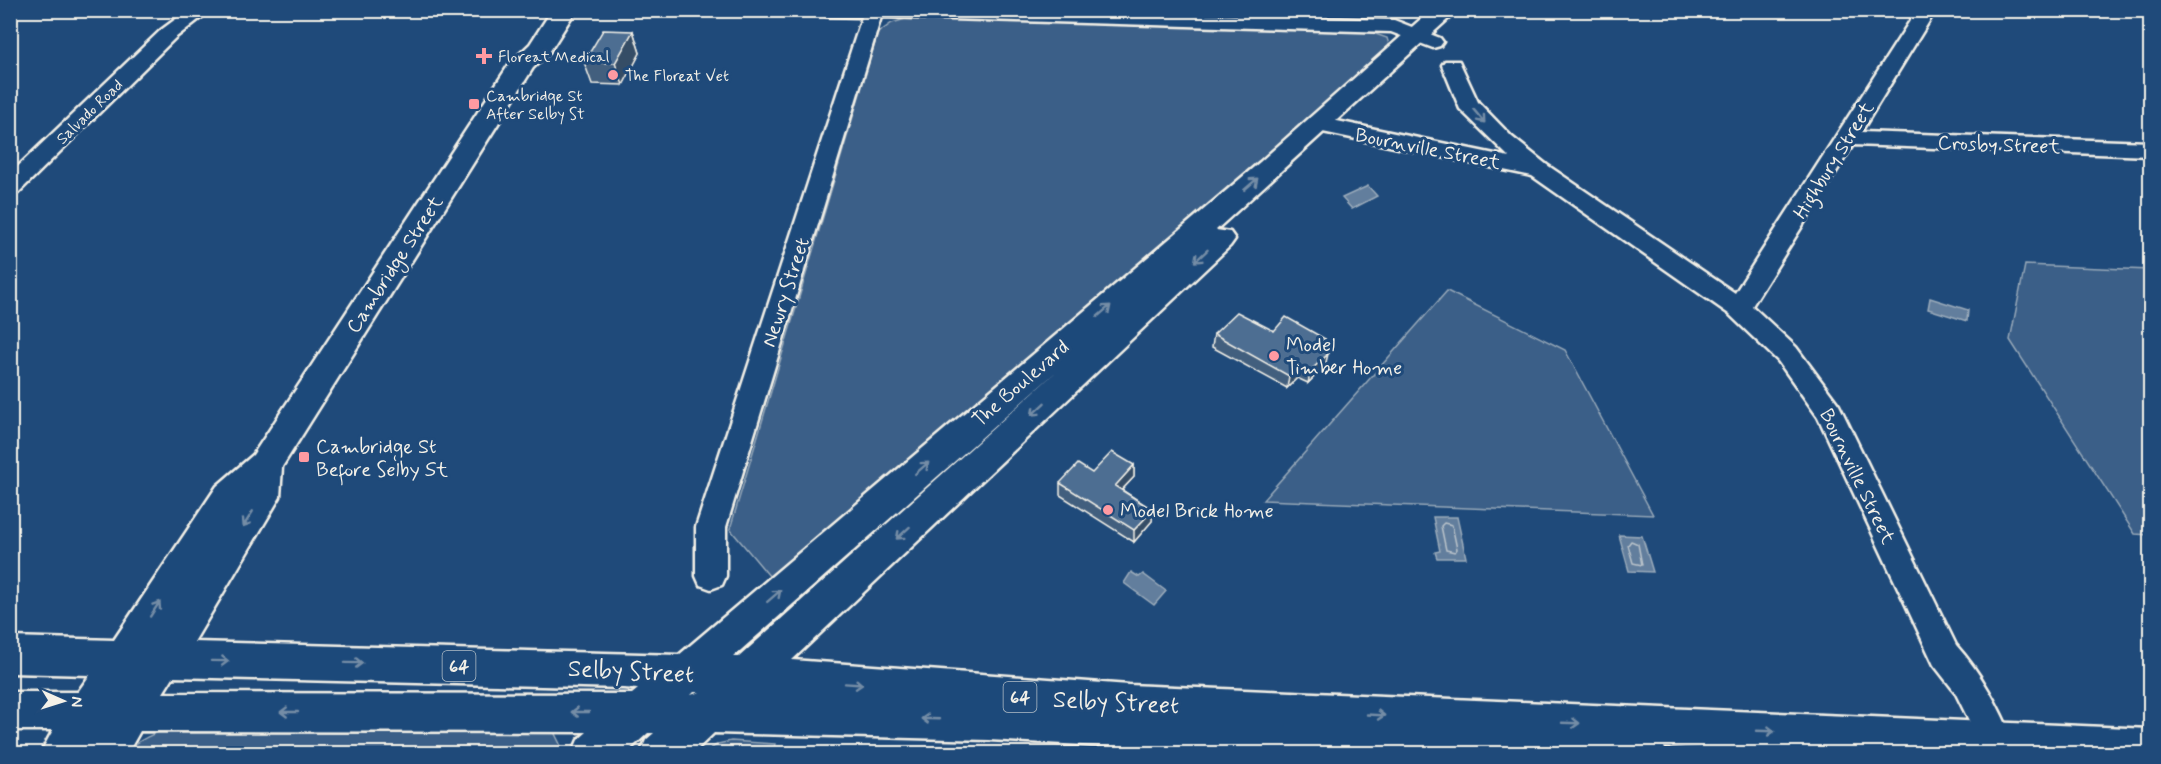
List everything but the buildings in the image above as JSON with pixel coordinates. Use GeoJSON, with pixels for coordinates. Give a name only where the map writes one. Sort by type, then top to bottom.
{"type":"FeatureCollection","features":[{"type":"Feature","properties":{"kind":"main road","name":"Cambridge Street"},"geometry":{"type":"LineString","coordinates":[[523,63],[524,50],[549,10]]}},
{"type":"Feature","properties":{"kind":"main road","name":"Cambridge Street"},"geometry":{"type":"LineString","coordinates":[[61,753],[88,712],[142,659],[262,497],[265,465],[523,63],[539,50],[564,10]]}},
{"type":"Feature","properties":{"kind":"main road","name":"The Boulevard"},"geometry":{"type":"LineString","coordinates":[[661,753],[946,494],[1333,129],[1425,39],[1446,10]]}},
{"type":"Feature","properties":{"kind":"main road","name":"The Boulevard"},"geometry":{"type":"LineString","coordinates":[[1425,39],[1467,10]]}},
{"type":"Feature","properties":{"kind":"main road","name":"The Boulevard"},"geometry":{"type":"LineString","coordinates":[[592,753],[684,673],[1333,129]]}},
{"type":"Feature","properties":{"kind":"main road","name":"Selby Street"},"geometry":{"type":"LineString","coordinates":[[10,655],[623,670],[1129,704],[2151,749]]}},
{"type":"Feature","properties":{"kind":"main road","name":"Cambridge Street"},"geometry":{"type":"LineString","coordinates":[[103,753],[129,712],[142,659]]}},
{"type":"Feature","properties":{"kind":"main road","name":"Selby Street"},"geometry":{"type":"LineString","coordinates":[[10,711],[705,713],[989,721],[1646,753]]}},
{"type":"Feature","properties":{"kind":"street","name":"Salvado Road"},"geometry":{"type":"LineString","coordinates":[[168,34],[183,10]]}},
{"type":"Feature","properties":{"kind":"street","name":"Salvado Road"},"geometry":{"type":"LineString","coordinates":[[10,188],[168,34],[202,10]]}},
{"type":"Feature","properties":{"kind":"street"},"geometry":{"type":"LineString","coordinates":[[826,10],[1187,15],[1394,26],[1425,39]]}},
{"type":"Feature","properties":{"kind":"street","name":"Highbury Street"},"geometry":{"type":"LineString","coordinates":[[1738,308],[1848,138],[1927,10]]}},
{"type":"Feature","properties":{"kind":"street","name":"Newry Street"},"geometry":{"type":"LineString","coordinates":[[711,576],[711,527],[873,11]]}},
{"type":"Feature","properties":{"kind":"street","name":"Bournville Street"},"geometry":{"type":"LineString","coordinates":[[1452,64],[1468,104],[1504,142],[1539,170],[1738,308],[1787,354],[1829,412],[1945,654],[1967,681],[1986,741]]}},
{"type":"Feature","properties":{"kind":"street","name":"Bournville Street"},"geometry":{"type":"LineString","coordinates":[[1333,129],[1486,157],[1539,170]]}},
{"type":"Feature","properties":{"kind":"street","name":"Crosby Street"},"geometry":{"type":"LineString","coordinates":[[1848,138],[2151,150]]}},
{"type":"Feature","properties":{"kind":"shaded area"},"geometry":{"type":"Polygon","coordinates":[[[909,18],[1364,30],[1387,38],[1390,48],[1149,265],[770,577],[730,529],[878,33],[892,23],[909,18]]]}},
{"type":"Feature","properties":{"kind":"shaded area"},"geometry":{"type":"Polygon","coordinates":[[[2025,265],[2150,270],[2150,535],[2135,534],[2010,340],[2025,265]]]}},
{"type":"Feature","properties":{"kind":"shaded area"},"geometry":{"type":"Polygon","coordinates":[[[1447,291],[1565,350],[1653,515],[1263,500],[1447,291]]]}},
{"type":"Feature","properties":{"kind":"shaded area"},"geometry":{"type":"Polygon","coordinates":[[[176,727],[554,732],[560,744],[560,754],[122,754],[147,737],[176,727]]]}},
{"type":"Feature","properties":{"kind":"shaded area"},"geometry":{"type":"Polygon","coordinates":[[[731,741],[775,744],[773,753],[704,753],[718,744],[731,741]]]}},
{"type":"Feature","properties":{"kind":"water"},"geometry":{"type":"Polygon","coordinates":[[[1368,186],[1377,196],[1352,209],[1342,198],[1368,186]]]}},
{"type":"Feature","properties":{"kind":"water"},"geometry":{"type":"Polygon","coordinates":[[[1930,298],[1968,310],[1967,321],[1928,309],[1930,298]]]}},
{"type":"Feature","properties":{"kind":"water"},"geometry":{"type":"Polygon","coordinates":[[[1433,517],[1457,517],[1466,558],[1437,558],[1435,552],[1440,551],[1433,517]]]}},
{"type":"Feature","properties":{"kind":"water"},"geometry":{"type":"Polygon","coordinates":[[[1619,535],[1642,536],[1653,572],[1629,571],[1619,535]]]}},
{"type":"Feature","properties":{"kind":"water"},"geometry":{"type":"Polygon","coordinates":[[[1131,572],[1139,577],[1143,574],[1166,591],[1154,605],[1124,583],[1131,572]]]}},
{"type":"Feature","properties":{"kind":"place","name":"Floreat Medical"},"geometry":{"type":"Point","coordinates":[484,56]}},
{"type":"Feature","properties":{"kind":"place","name":"The Floreat Vet"},"geometry":{"type":"Point","coordinates":[613,75]}},
{"type":"Feature","properties":{"kind":"place","name":"Cambridge St After Selby St"},"geometry":{"type":"Point","coordinates":[474,104]}},
{"type":"Feature","properties":{"kind":"place","name":"Model Timber Home"},"geometry":{"type":"Point","coordinates":[1274,356]}},
{"type":"Feature","properties":{"kind":"place","name":"Cambridge St Before Selby St"},"geometry":{"type":"Point","coordinates":[304,457]}},
{"type":"Feature","properties":{"kind":"place","name":"Model Brick Home"},"geometry":{"type":"Point","coordinates":[1108,510]}}]}
